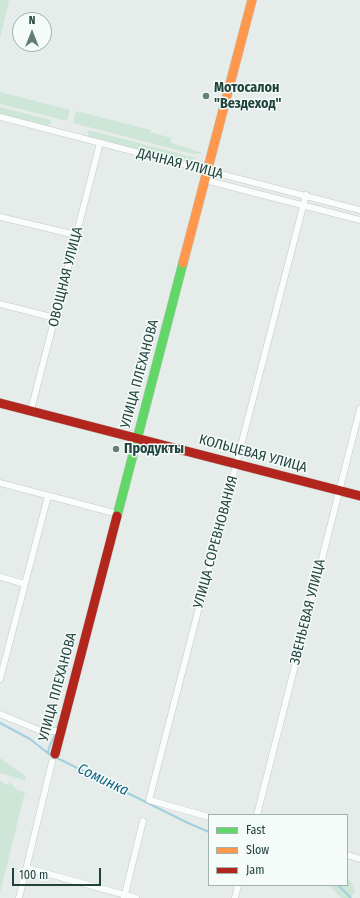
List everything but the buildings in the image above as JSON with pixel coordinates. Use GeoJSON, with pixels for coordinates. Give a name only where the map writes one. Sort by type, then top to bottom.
{"type":"FeatureCollection","features":[{"type":"Feature","properties":{"kind":"street","name":"УЛИЦА ПЛЕХАНОВА"},"geometry":{"type":"LineString","coordinates":[[54,758],[252,0]]}},
{"type":"Feature","properties":{"kind":"street","name":"ДАЧНАЯ УЛИЦА"},"geometry":{"type":"LineString","coordinates":[[0,117],[360,210]]}},
{"type":"Feature","properties":{"kind":"street","name":"ОВОЩНАЯ УЛИЦА"},"geometry":{"type":"LineString","coordinates":[[31,410],[100,143]]}},
{"type":"Feature","properties":{"kind":"street","name":"ДАЧНАЯ УЛИЦА"},"geometry":{"type":"LineString","coordinates":[[205,180],[360,220]]}},
{"type":"Feature","properties":{"kind":"street","name":"УЛИЦА СОРЕВНОВАНИЯ"},"geometry":{"type":"LineString","coordinates":[[208,817],[149,800],[306,195]]}},
{"type":"Feature","properties":{"kind":"street"},"geometry":{"type":"LineString","coordinates":[[0,216],[76,235]]}},
{"type":"Feature","properties":{"kind":"street"},"geometry":{"type":"LineString","coordinates":[[0,304],[55,318]]}},
{"type":"Feature","properties":{"kind":"street","name":"КОЛЬЦЕВАЯ УЛИЦА"},"geometry":{"type":"LineString","coordinates":[[0,403],[360,496]]}},
{"type":"Feature","properties":{"kind":"street","name":"ЗВЕНЬЕВАЯ УЛИЦА"},"geometry":{"type":"LineString","coordinates":[[257,814],[360,409]]}},
{"type":"Feature","properties":{"kind":"street"},"geometry":{"type":"LineString","coordinates":[[0,483],[118,514]]}},
{"type":"Feature","properties":{"kind":"street"},"geometry":{"type":"LineString","coordinates":[[0,679],[48,496]]}},
{"type":"Feature","properties":{"kind":"street"},"geometry":{"type":"LineString","coordinates":[[0,577],[25,584]]}},
{"type":"Feature","properties":{"kind":"street"},"geometry":{"type":"LineString","coordinates":[[0,714],[41,731],[56,731],[61,733]]}},
{"type":"Feature","properties":{"kind":"street"},"geometry":{"type":"LineString","coordinates":[[19,898],[54,758]]}},
{"type":"Feature","properties":{"kind":"street"},"geometry":{"type":"LineString","coordinates":[[124,896],[143,821]]}},
{"type":"Feature","properties":{"kind":"street"},"geometry":{"type":"LineString","coordinates":[[348,855],[360,859]]}},
{"type":"Feature","properties":{"kind":"street"},"geometry":{"type":"LineString","coordinates":[[27,868],[124,896],[136,898]]}},
{"type":"Feature","properties":{"kind":"street"},"geometry":{"type":"LineString","coordinates":[[235,898],[238,886]]}},
{"type":"Feature","properties":{"kind":"green space"},"geometry":{"type":"Polygon","coordinates":[[[0,0],[9,0],[0,39],[0,0]]]}},
{"type":"Feature","properties":{"kind":"green space"},"geometry":{"type":"Polygon","coordinates":[[[0,92],[70,110],[67,121],[0,104],[0,92]]]}},
{"type":"Feature","properties":{"kind":"green space"},"geometry":{"type":"Polygon","coordinates":[[[0,107],[51,120],[51,123],[47,126],[0,114],[0,107]]]}},
{"type":"Feature","properties":{"kind":"green space"},"geometry":{"type":"Polygon","coordinates":[[[76,111],[151,130],[150,132],[171,138],[171,143],[203,153],[189,153],[73,123],[76,111]]]}},
{"type":"Feature","properties":{"kind":"green space"},"geometry":{"type":"Polygon","coordinates":[[[89,130],[196,158],[186,163],[89,137],[89,130]]]}},
{"type":"Feature","properties":{"kind":"green space"},"geometry":{"type":"Polygon","coordinates":[[[0,758],[25,776],[26,781],[0,773],[0,758]]]}},
{"type":"Feature","properties":{"kind":"green space"},"geometry":{"type":"Polygon","coordinates":[[[0,781],[3,781],[2,783],[9,785],[9,781],[17,790],[25,792],[0,893],[0,781]]]}},
{"type":"Feature","properties":{"kind":"green space"},"geometry":{"type":"Polygon","coordinates":[[[348,880],[351,881],[355,891],[350,898],[341,898],[330,886],[348,886],[348,880]]]}},
{"type":"Feature","properties":{"kind":"waterway"},"geometry":{"type":"LineString","coordinates":[[56,730],[59,722]]}},
{"type":"Feature","properties":{"kind":"waterway","name":"Соминка"},"geometry":{"type":"LineString","coordinates":[[0,723],[30,739],[49,754],[208,832]]}},
{"type":"Feature","properties":{"kind":"waterway"},"geometry":{"type":"LineString","coordinates":[[48,753],[56,732]]}},
{"type":"Feature","properties":{"kind":"waterway","name":"Соминка"},"geometry":{"type":"LineString","coordinates":[[339,886],[351,898]]}},
{"type":"Feature","properties":{"kind":"traffic: fast"},"geometry":{"type":"LineString","coordinates":[[117,516],[183,263]]}},
{"type":"Feature","properties":{"kind":"traffic: slow"},"geometry":{"type":"LineString","coordinates":[[183,263],[252,0]]}},
{"type":"Feature","properties":{"kind":"traffic: jam"},"geometry":{"type":"LineString","coordinates":[[0,403],[360,496]]}},
{"type":"Feature","properties":{"kind":"traffic: jam"},"geometry":{"type":"LineString","coordinates":[[55,754],[117,516]]}},
{"type":"Feature","properties":{"kind":"place","name":"Мотосалон \"Вездеход\""},"geometry":{"type":"Point","coordinates":[206,96]}},
{"type":"Feature","properties":{"kind":"place","name":"Продукты"},"geometry":{"type":"Point","coordinates":[116,449]}}]}
